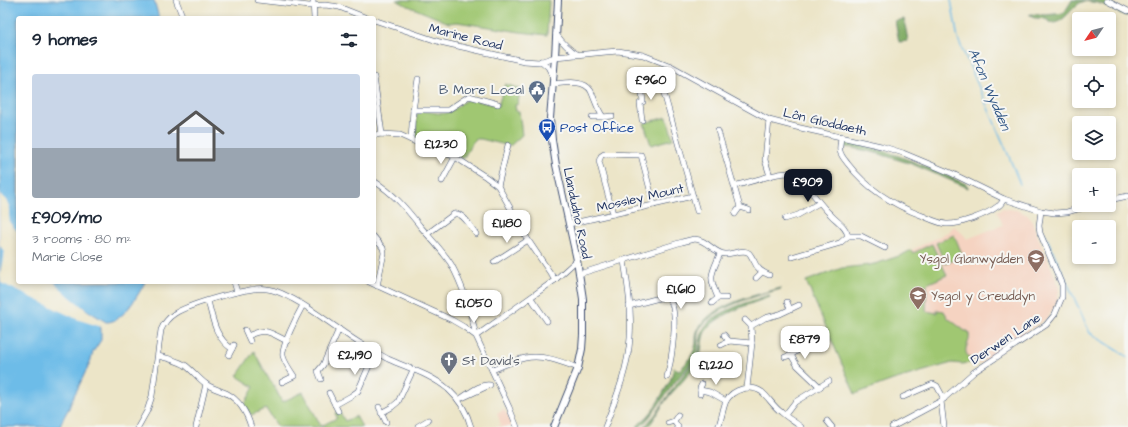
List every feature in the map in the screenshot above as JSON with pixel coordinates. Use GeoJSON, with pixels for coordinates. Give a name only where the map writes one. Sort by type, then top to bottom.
{"type":"FeatureCollection","features":[{"type":"Feature","properties":{"kind":"main road","name":"Llandudno Road"},"geometry":{"type":"LineString","coordinates":[[554,427],[578,368],[583,335],[583,299],[577,260],[556,165],[550,118],[558,0]]}},
{"type":"Feature","properties":{"kind":"street"},"geometry":{"type":"LineString","coordinates":[[176,0],[182,16]]}},
{"type":"Feature","properties":{"kind":"street"},"geometry":{"type":"LineString","coordinates":[[257,0],[309,6],[313,3],[339,7],[360,16]]}},
{"type":"Feature","properties":{"kind":"street"},"geometry":{"type":"LineString","coordinates":[[1107,0],[1128,11]]}},
{"type":"Feature","properties":{"kind":"street"},"geometry":{"type":"LineString","coordinates":[[313,3],[314,16]]}},
{"type":"Feature","properties":{"kind":"street","name":"Marine Road"},"geometry":{"type":"LineString","coordinates":[[376,21],[440,42],[524,61],[541,61],[555,57]]}},
{"type":"Feature","properties":{"kind":"street"},"geometry":{"type":"LineString","coordinates":[[556,34],[561,42],[577,54]]}},
{"type":"Feature","properties":{"kind":"street","name":"Lôn Gloddaeth"},"geometry":{"type":"LineString","coordinates":[[555,57],[606,52],[631,52],[642,55],[671,66],[769,120],[841,136],[904,153],[951,173],[1004,199],[1041,211],[1055,213],[1072,211]]}},
{"type":"Feature","properties":{"kind":"street"},"geometry":{"type":"LineString","coordinates":[[541,61],[548,67],[553,80],[578,83],[588,87],[597,108],[603,117]]}},
{"type":"Feature","properties":{"kind":"street"},"geometry":{"type":"LineString","coordinates":[[671,66],[662,82],[697,210]]}},
{"type":"Feature","properties":{"kind":"street"},"geometry":{"type":"LineString","coordinates":[[411,140],[413,110],[418,79]]}},
{"type":"Feature","properties":{"kind":"street"},"geometry":{"type":"LineString","coordinates":[[642,120],[640,103],[643,102],[639,84],[662,82]]}},
{"type":"Feature","properties":{"kind":"street"},"geometry":{"type":"LineString","coordinates":[[376,91],[382,134]]}},
{"type":"Feature","properties":{"kind":"street"},"geometry":{"type":"LineString","coordinates":[[413,110],[448,110],[469,96],[498,104]]}},
{"type":"Feature","properties":{"kind":"street"},"geometry":{"type":"LineString","coordinates":[[592,117],[612,116]]}},
{"type":"Feature","properties":{"kind":"street"},"geometry":{"type":"LineString","coordinates":[[769,120],[764,160],[770,176]]}},
{"type":"Feature","properties":{"kind":"street"},"geometry":{"type":"LineString","coordinates":[[718,131],[740,208]]}},
{"type":"Feature","properties":{"kind":"street"},"geometry":{"type":"LineString","coordinates":[[376,135],[400,135],[455,157],[498,186],[528,240],[555,280]]}},
{"type":"Feature","properties":{"kind":"street"},"geometry":{"type":"LineString","coordinates":[[841,136],[839,149],[840,153],[850,167],[881,196],[914,213],[944,224],[955,224],[991,211],[1000,206],[1004,199]]}},
{"type":"Feature","properties":{"kind":"street"},"geometry":{"type":"LineString","coordinates":[[498,186],[508,145]]}},
{"type":"Feature","properties":{"kind":"street"},"geometry":{"type":"LineString","coordinates":[[613,214],[599,161],[601,156],[604,154],[641,155],[654,205]]}},
{"type":"Feature","properties":{"kind":"street"},"geometry":{"type":"LineString","coordinates":[[442,181],[455,157]]}},
{"type":"Feature","properties":{"kind":"street"},"geometry":{"type":"LineString","coordinates":[[734,186],[783,173],[792,174],[796,176],[819,203],[844,227],[848,236]]}},
{"type":"Feature","properties":{"kind":"street"},"geometry":{"type":"LineString","coordinates":[[376,182],[393,195],[403,205],[450,264],[456,275],[471,315],[476,336],[517,427]]}},
{"type":"Feature","properties":{"kind":"street","name":"Mossley Mount"},"geometry":{"type":"LineString","coordinates":[[569,224],[693,196]]}},
{"type":"Feature","properties":{"kind":"street"},"geometry":{"type":"LineString","coordinates":[[1116,199],[1128,196]]}},
{"type":"Feature","properties":{"kind":"street"},"geometry":{"type":"LineString","coordinates":[[785,219],[798,215],[819,203]]}},
{"type":"Feature","properties":{"kind":"street"},"geometry":{"type":"LineString","coordinates":[[740,208],[749,210]]}},
{"type":"Feature","properties":{"kind":"street"},"geometry":{"type":"LineString","coordinates":[[735,214],[740,208]]}},
{"type":"Feature","properties":{"kind":"street","name":"Derwen Lane"},"geometry":{"type":"LineString","coordinates":[[892,427],[942,400],[974,372],[1046,325],[1055,314],[1062,297],[1062,285],[1040,233],[1039,226],[1041,211]]}},
{"type":"Feature","properties":{"kind":"street"},"geometry":{"type":"LineString","coordinates":[[427,234],[454,214],[458,213],[462,215],[475,231]]}},
{"type":"Feature","properties":{"kind":"street"},"geometry":{"type":"LineString","coordinates":[[792,257],[834,245],[848,236],[861,236],[885,248]]}},
{"type":"Feature","properties":{"kind":"street"},"geometry":{"type":"LineString","coordinates":[[376,239],[383,248],[384,253],[377,286]]}},
{"type":"Feature","properties":{"kind":"street"},"geometry":{"type":"LineString","coordinates":[[579,274],[695,239],[702,241],[720,254],[732,254],[747,251],[762,272],[769,275]]}},
{"type":"Feature","properties":{"kind":"street"},"geometry":{"type":"LineString","coordinates":[[494,262],[528,240]]}},
{"type":"Feature","properties":{"kind":"street"},"geometry":{"type":"LineString","coordinates":[[718,298],[712,285],[711,274],[720,254]]}},
{"type":"Feature","properties":{"kind":"street"},"geometry":{"type":"LineString","coordinates":[[476,336],[555,280],[577,260]]}},
{"type":"Feature","properties":{"kind":"street"},"geometry":{"type":"LineString","coordinates":[[605,427],[618,393],[625,367],[630,338],[629,306],[624,261]]}},
{"type":"Feature","properties":{"kind":"street"},"geometry":{"type":"LineString","coordinates":[[756,278],[762,272]]}},
{"type":"Feature","properties":{"kind":"street"},"geometry":{"type":"LineString","coordinates":[[235,284],[237,292]]}},
{"type":"Feature","properties":{"kind":"street"},"geometry":{"type":"LineString","coordinates":[[373,284],[452,320],[476,336]]}},
{"type":"Feature","properties":{"kind":"street"},"geometry":{"type":"LineString","coordinates":[[138,427],[147,411],[152,396],[161,330],[168,319],[182,310],[250,289],[268,289],[282,294],[309,308],[375,352],[438,382],[460,399],[471,427]]}},
{"type":"Feature","properties":{"kind":"street"},"geometry":{"type":"LineString","coordinates":[[629,306],[663,297],[667,297],[671,301],[674,344],[668,377]]}},
{"type":"Feature","properties":{"kind":"street"},"geometry":{"type":"LineString","coordinates":[[530,298],[547,321]]}},
{"type":"Feature","properties":{"kind":"street"},"geometry":{"type":"LineString","coordinates":[[712,303],[718,298],[726,298]]}},
{"type":"Feature","properties":{"kind":"street"},"geometry":{"type":"LineString","coordinates":[[208,301],[218,335],[223,342],[233,347],[229,355]]}},
{"type":"Feature","properties":{"kind":"street"},"geometry":{"type":"LineString","coordinates":[[787,302],[790,309]]}},
{"type":"Feature","properties":{"kind":"street"},"geometry":{"type":"LineString","coordinates":[[282,382],[296,375],[283,354],[287,341],[303,305]]}},
{"type":"Feature","properties":{"kind":"street"},"geometry":{"type":"LineString","coordinates":[[751,326],[765,318],[780,314],[799,305]]}},
{"type":"Feature","properties":{"kind":"street"},"geometry":{"type":"LineString","coordinates":[[745,320],[751,326],[752,343],[747,388]]}},
{"type":"Feature","properties":{"kind":"street"},"geometry":{"type":"LineString","coordinates":[[321,379],[316,369],[323,366],[339,329]]}},
{"type":"Feature","properties":{"kind":"street"},"geometry":{"type":"LineString","coordinates":[[248,336],[266,331],[287,341]]}},
{"type":"Feature","properties":{"kind":"street"},"geometry":{"type":"LineString","coordinates":[[724,335],[729,342]]}},
{"type":"Feature","properties":{"kind":"street"},"geometry":{"type":"LineString","coordinates":[[800,338],[804,345]]}},
{"type":"Feature","properties":{"kind":"street"},"geometry":{"type":"LineString","coordinates":[[785,357],[791,355],[812,341]]}},
{"type":"Feature","properties":{"kind":"street"},"geometry":{"type":"LineString","coordinates":[[721,345],[729,342],[752,343]]}},
{"type":"Feature","properties":{"kind":"street"},"geometry":{"type":"LineString","coordinates":[[335,405],[352,396],[358,390],[375,352]]}},
{"type":"Feature","properties":{"kind":"street"},"geometry":{"type":"LineString","coordinates":[[791,355],[797,365],[820,387]]}},
{"type":"Feature","properties":{"kind":"street"},"geometry":{"type":"LineString","coordinates":[[158,356],[169,358],[185,366],[206,384],[233,397],[248,417],[251,427]]}},
{"type":"Feature","properties":{"kind":"street"},"geometry":{"type":"LineString","coordinates":[[492,370],[526,357],[544,358],[578,368]]}},
{"type":"Feature","properties":{"kind":"street"},"geometry":{"type":"LineString","coordinates":[[381,413],[398,402],[413,370]]}},
{"type":"Feature","properties":{"kind":"street"},"geometry":{"type":"LineString","coordinates":[[785,415],[795,402],[829,381]]}},
{"type":"Feature","properties":{"kind":"street"},"geometry":{"type":"LineString","coordinates":[[460,399],[473,390],[487,384],[497,382]]}},
{"type":"Feature","properties":{"kind":"street"},"geometry":{"type":"LineString","coordinates":[[196,427],[206,384]]}},
{"type":"Feature","properties":{"kind":"street"},"geometry":{"type":"LineString","coordinates":[[702,384],[700,392],[710,392],[726,401]]}},
{"type":"Feature","properties":{"kind":"street"},"geometry":{"type":"LineString","coordinates":[[903,397],[933,384],[937,386],[942,400],[944,427]]}},
{"type":"Feature","properties":{"kind":"street"},"geometry":{"type":"LineString","coordinates":[[720,426],[726,401],[734,392],[747,388],[755,389],[761,392],[774,406],[801,427]]}},
{"type":"Feature","properties":{"kind":"street"},"geometry":{"type":"LineString","coordinates":[[329,393],[338,410]]}},
{"type":"Feature","properties":{"kind":"street"},"geometry":{"type":"LineString","coordinates":[[379,407],[386,422]]}},
{"type":"Feature","properties":{"kind":"street"},"geometry":{"type":"LineString","coordinates":[[668,423],[674,421],[678,415]]}},
{"type":"Feature","properties":{"kind":"street"},"geometry":{"type":"LineString","coordinates":[[674,421],[678,427]]}},
{"type":"Feature","properties":{"kind":"street"},"geometry":{"type":"LineString","coordinates":[[827,421],[832,427]]}},
{"type":"Feature","properties":{"kind":"street"},"geometry":{"type":"LineString","coordinates":[[418,426],[426,423]]}},
{"type":"Feature","properties":{"kind":"shaded area","name":"Ysgol y Creuddyn"},"geometry":{"type":"Polygon","coordinates":[[[1003,208],[1016,210],[1030,217],[1056,279],[1059,291],[1056,303],[1047,318],[979,364],[976,362],[962,364],[952,363],[893,380],[855,394],[806,281],[842,268],[870,265],[902,255],[948,232],[954,226],[967,239],[1003,225],[997,211],[1003,208]]]}},
{"type":"Feature","properties":{"kind":"shaded area"},"geometry":{"type":"Polygon","coordinates":[[[503,409],[508,415],[512,427],[497,427],[501,425],[497,413],[501,412],[503,409]]]}},
{"type":"Feature","properties":{"kind":"green space"},"geometry":{"type":"Polygon","coordinates":[[[396,0],[549,0],[547,35],[457,22],[449,23],[396,0]]]}},
{"type":"Feature","properties":{"kind":"green space"},"geometry":{"type":"Polygon","coordinates":[[[1072,0],[1103,0],[1128,13],[1128,16],[1094,2],[1082,2],[1078,4],[1064,18],[1056,23],[1052,23],[1045,19],[1031,17],[1029,15],[1064,13],[1072,0]]]}},
{"type":"Feature","properties":{"kind":"green space"},"geometry":{"type":"Polygon","coordinates":[[[904,19],[908,41],[899,42],[895,21],[904,19]]]}},
{"type":"Feature","properties":{"kind":"green space"},"geometry":{"type":"Polygon","coordinates":[[[505,84],[520,89],[518,104],[515,105],[516,111],[519,111],[522,135],[510,146],[476,139],[463,159],[448,151],[416,139],[417,112],[424,111],[446,113],[470,99],[498,106],[505,84]]]}},
{"type":"Feature","properties":{"kind":"green space"},"geometry":{"type":"Polygon","coordinates":[[[667,117],[673,139],[651,145],[644,123],[667,117]]]}},
{"type":"Feature","properties":{"kind":"green space"},"geometry":{"type":"Polygon","coordinates":[[[845,143],[868,146],[903,157],[966,184],[968,188],[912,164],[876,153],[843,147],[845,143]]]}},
{"type":"Feature","properties":{"kind":"green space"},"geometry":{"type":"Polygon","coordinates":[[[954,235],[963,256],[945,264],[936,243],[954,235]]]}},
{"type":"Feature","properties":{"kind":"green space","name":"Ysgol y Creuddyn"},"geometry":{"type":"Polygon","coordinates":[[[932,244],[947,275],[927,284],[926,311],[937,313],[937,310],[944,311],[948,318],[965,331],[968,331],[969,338],[966,353],[969,358],[976,362],[962,364],[952,363],[893,380],[855,394],[806,281],[842,268],[878,263],[902,255],[911,250],[913,253],[932,244]]]}},
{"type":"Feature","properties":{"kind":"green space"},"geometry":{"type":"Polygon","coordinates":[[[781,288],[737,303],[707,320],[700,328],[698,349],[691,362],[656,409],[640,427],[636,427],[653,410],[670,381],[674,368],[680,370],[691,356],[696,345],[697,331],[703,322],[712,314],[734,302],[781,288]]]}},
{"type":"Feature","properties":{"kind":"green space"},"geometry":{"type":"Polygon","coordinates":[[[769,295],[770,297],[727,314],[707,329],[704,335],[700,355],[694,366],[667,398],[651,423],[647,427],[644,427],[655,415],[670,393],[698,355],[702,333],[708,323],[723,312],[769,295]]]}},
{"type":"Feature","properties":{"kind":"green space"},"geometry":{"type":"Polygon","coordinates":[[[254,351],[282,402],[303,392],[321,426],[337,418],[335,413],[339,411],[345,421],[356,416],[362,427],[278,427],[266,409],[251,415],[244,405],[254,387],[237,376],[254,351]]]}},
{"type":"Feature","properties":{"kind":"water"},"geometry":{"type":"Polygon","coordinates":[[[0,0],[154,0],[158,16],[16,16],[16,239],[5,229],[16,274],[16,284],[23,284],[56,297],[100,324],[101,340],[93,352],[91,360],[60,427],[0,427],[0,0]]]}},
{"type":"Feature","properties":{"kind":"water"},"geometry":{"type":"Polygon","coordinates":[[[51,284],[144,284],[134,301],[124,313],[112,321],[106,322],[69,299],[51,284]]]}},
{"type":"Feature","properties":{"kind":"pier"},"geometry":{"type":"Polygon","coordinates":[[[0,195],[8,203],[10,209],[10,223],[16,230],[16,241],[8,232],[16,250],[16,284],[43,284],[57,296],[81,309],[68,301],[49,284],[56,284],[99,320],[102,327],[79,320],[1,283],[0,274],[4,252],[0,245],[0,195]]]}},
{"type":"Feature","properties":{"kind":"waterway","name":"Afon Wydden"},"geometry":{"type":"LineString","coordinates":[[951,0],[958,39],[1020,184]]}},
{"type":"Feature","properties":{"kind":"waterway"},"geometry":{"type":"LineString","coordinates":[[1045,234],[1090,333],[1128,357]]}},
{"type":"Feature","properties":{"kind":"place","name":"B More Local"},"geometry":{"type":"Point","coordinates":[537,104]}},
{"type":"Feature","properties":{"kind":"place","name":"Post Office"},"geometry":{"type":"Point","coordinates":[547,142]}},
{"type":"Feature","properties":{"kind":"place","name":"Ysgol Glanwydden"},"geometry":{"type":"Point","coordinates":[1036,273]}},
{"type":"Feature","properties":{"kind":"place","name":"Ysgol y Creuddyn"},"geometry":{"type":"Point","coordinates":[918,310]}},
{"type":"Feature","properties":{"kind":"place","name":"St David's"},"geometry":{"type":"Point","coordinates":[449,375]}}]}
